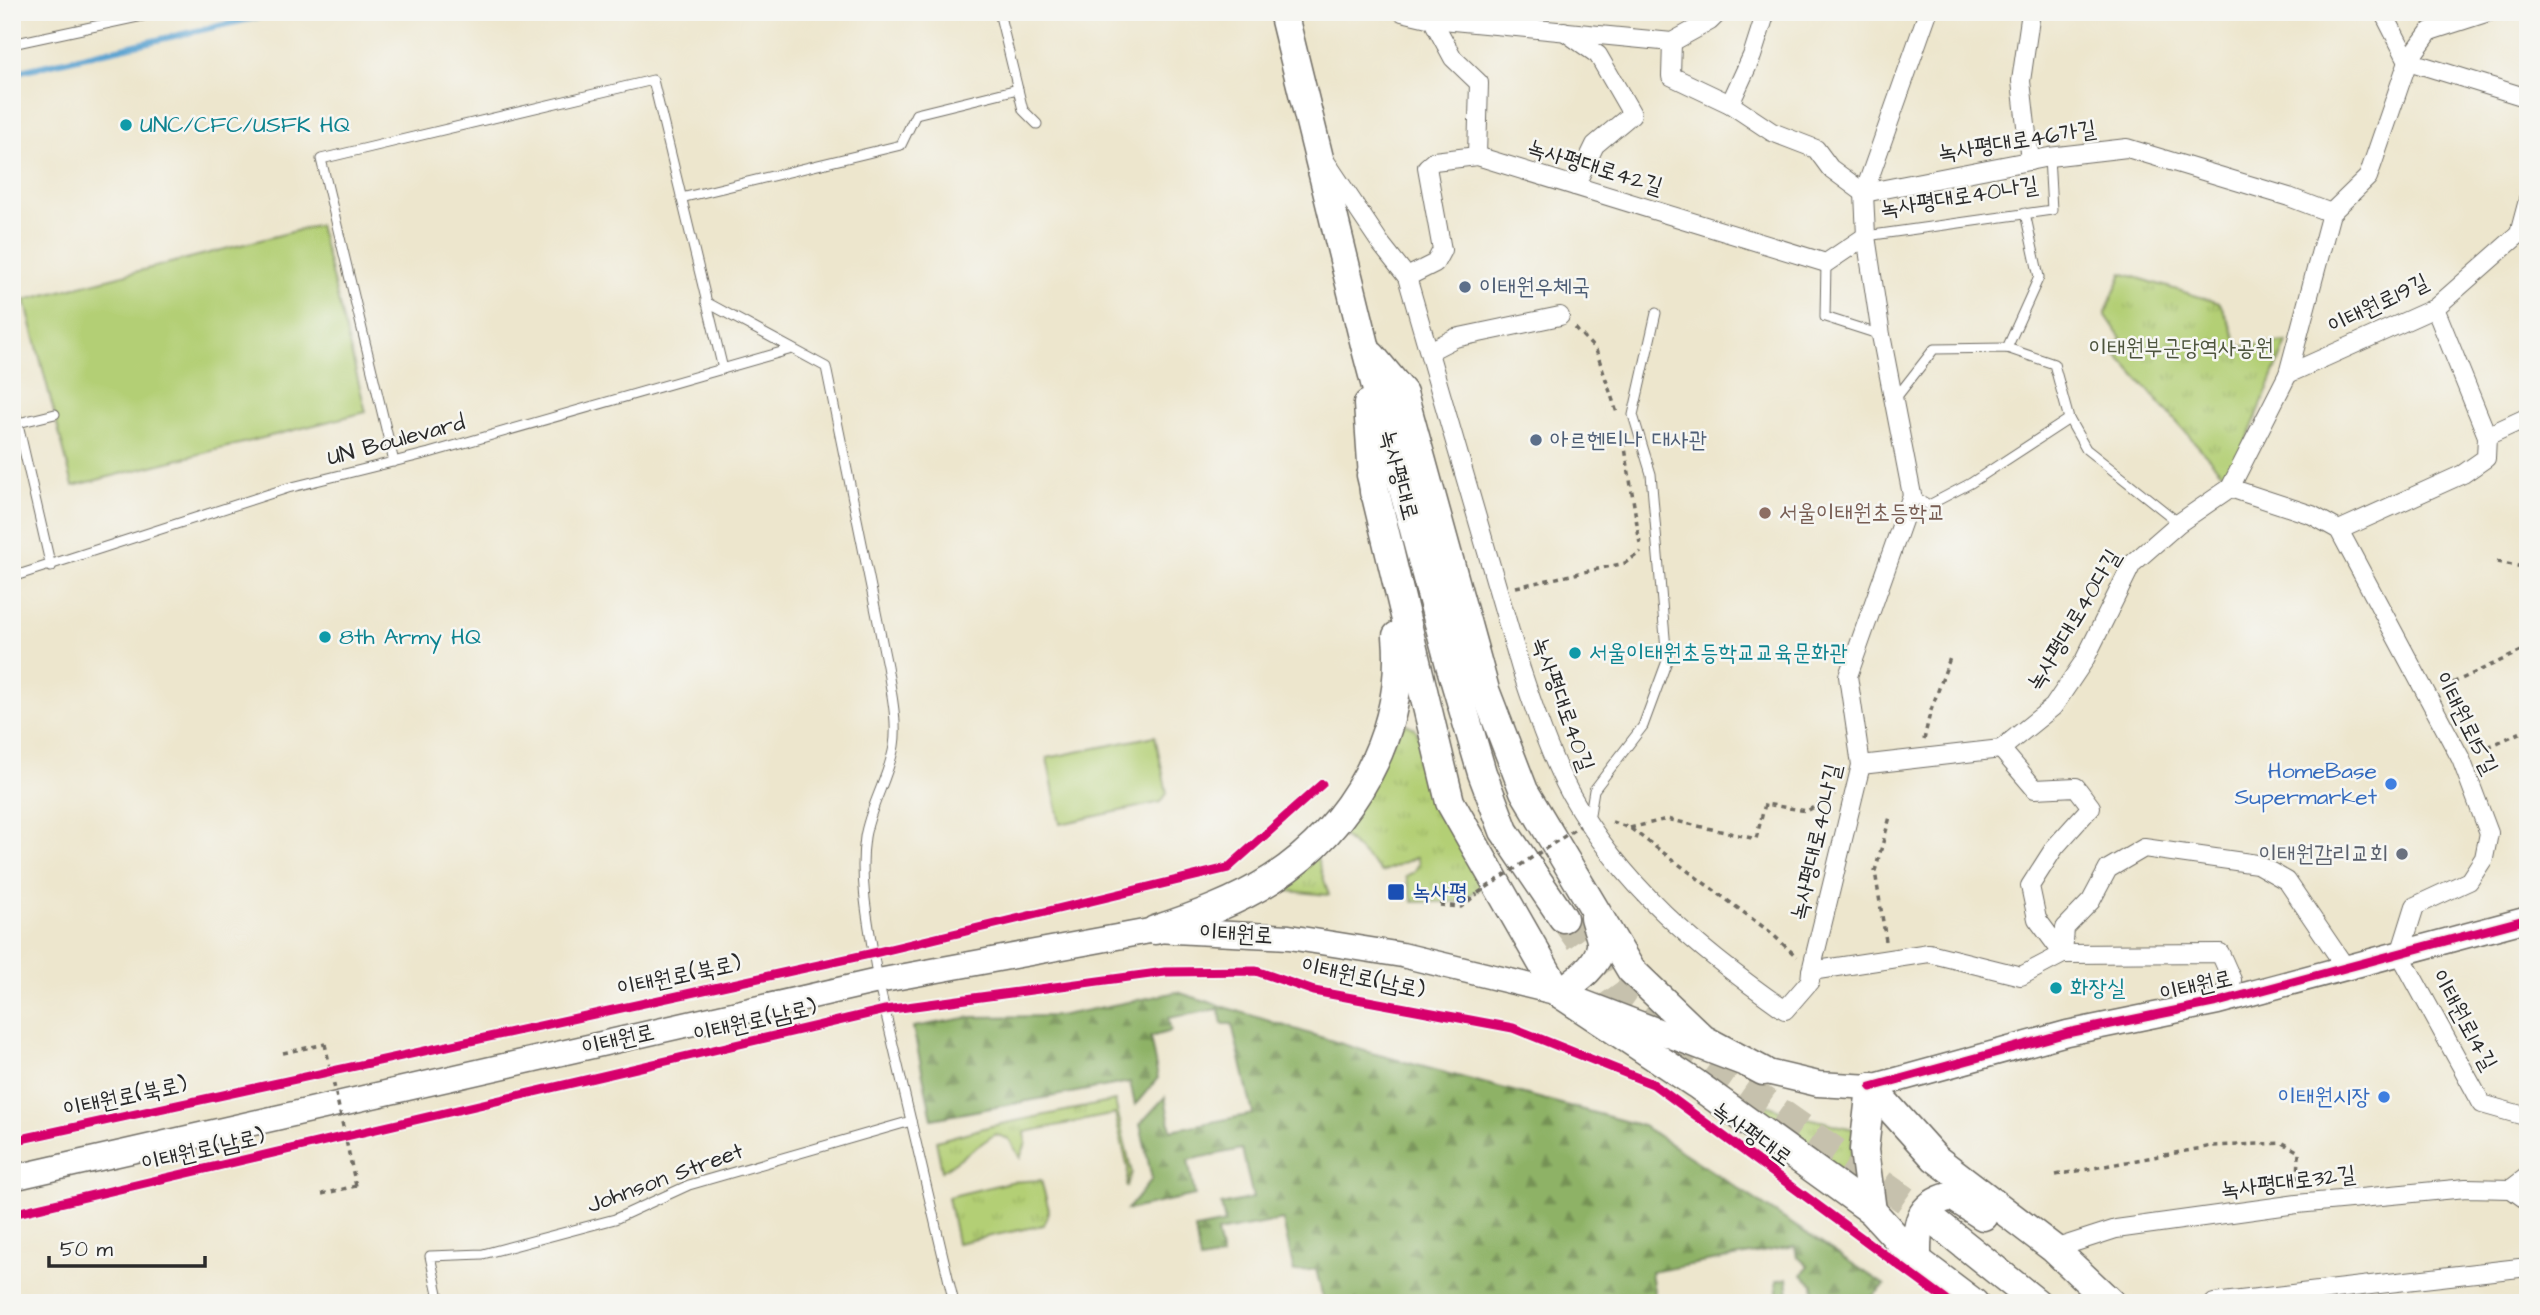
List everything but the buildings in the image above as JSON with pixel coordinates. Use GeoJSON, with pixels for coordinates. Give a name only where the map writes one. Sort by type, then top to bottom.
{"type":"FeatureCollection","features":[{"type":"Feature","properties":{"kind":"main road","name":"녹사평대로"},"geometry":{"type":"LineString","coordinates":[[1283,12],[1312,141],[1366,349],[1448,661],[1482,774],[1504,831],[1563,918]]}},
{"type":"Feature","properties":{"kind":"main road"},"geometry":{"type":"LineString","coordinates":[[1155,930],[1232,900],[1281,872],[1337,819],[1365,780],[1395,710],[1398,649],[1371,475],[1366,349]]}},
{"type":"Feature","properties":{"kind":"main road"},"geometry":{"type":"LineString","coordinates":[[1366,349],[1403,393],[1485,690],[1524,791],[1631,970],[1703,1039],[1763,1071]]}},
{"type":"Feature","properties":{"kind":"main road"},"geometry":{"type":"LineString","coordinates":[[1371,475],[1450,802],[1559,993],[1696,1084],[1872,1211],[1917,1260],[1974,1303]]}},
{"type":"Feature","properties":{"kind":"main road"},"geometry":{"type":"LineString","coordinates":[[1559,993],[1584,974],[1601,946],[1592,908]]}},
{"type":"Feature","properties":{"kind":"main road","name":"이태원로"},"geometry":{"type":"LineString","coordinates":[[12,1178],[878,981],[1155,930],[1289,937],[1402,955],[1559,993],[1763,1071],[1818,1084],[1871,1087],[2067,1033],[2218,1002],[2528,919]]}},
{"type":"Feature","properties":{"kind":"main road"},"geometry":{"type":"LineString","coordinates":[[1871,1087],[1864,1150],[1872,1211]]}},
{"type":"Feature","properties":{"kind":"main road"},"geometry":{"type":"LineString","coordinates":[[1871,1087],[1935,1158],[2045,1242],[2111,1303]]}},
{"type":"Feature","properties":{"kind":"main road"},"geometry":{"type":"LineString","coordinates":[[1917,1260],[1917,1233],[1922,1214],[1934,1201],[1952,1196],[2001,1230],[2045,1242]]}},
{"type":"Feature","properties":{"kind":"main road"},"geometry":{"type":"LineString","coordinates":[[1931,1219],[2037,1303]]}},
{"type":"Feature","properties":{"kind":"street"},"geometry":{"type":"LineString","coordinates":[[1402,12],[1432,19],[1672,42],[1710,21],[1719,12]]}},
{"type":"Feature","properties":{"kind":"street"},"geometry":{"type":"LineString","coordinates":[[1730,104],[1752,56],[1766,12]]}},
{"type":"Feature","properties":{"kind":"street","name":"녹사평대로40나길"},"geometry":{"type":"LineString","coordinates":[[1811,971],[1860,773],[1849,676],[1912,495],[1881,335],[1866,236],[1864,193],[1928,12]]}},
{"type":"Feature","properties":{"kind":"street"},"geometry":{"type":"LineString","coordinates":[[2030,161],[2021,80],[2031,12]]}},
{"type":"Feature","properties":{"kind":"street"},"geometry":{"type":"LineString","coordinates":[[2383,12],[2408,61],[2528,98]]}},
{"type":"Feature","properties":{"kind":"street"},"geometry":{"type":"LineString","coordinates":[[2331,213],[2368,177],[2408,61],[2430,31],[2489,12]]}},
{"type":"Feature","properties":{"kind":"street"},"geometry":{"type":"LineString","coordinates":[[1432,19],[1453,58],[1479,83],[1477,156]]}},
{"type":"Feature","properties":{"kind":"street"},"geometry":{"type":"LineString","coordinates":[[1564,31],[1598,55],[1632,114],[1595,145],[1575,186]]}},
{"type":"Feature","properties":{"kind":"street"},"geometry":{"type":"LineString","coordinates":[[1672,42],[1671,76],[1730,104],[1772,132],[1816,149],[1830,168],[1864,193]]}},
{"type":"Feature","properties":{"kind":"street","name":"녹사평대로40길"},"geometry":{"type":"LineString","coordinates":[[1312,141],[1381,244],[1408,277],[1521,669],[1542,730],[1583,821],[1646,899],[1727,970],[1785,1010],[1810,981],[1811,971]]}},
{"type":"Feature","properties":{"kind":"street","name":"녹사평대로46가길"},"geometry":{"type":"LineString","coordinates":[[1864,193],[2030,161],[2127,148],[2290,197],[2331,213]]}},
{"type":"Feature","properties":{"kind":"street","name":"녹사평대로42길"},"geometry":{"type":"LineString","coordinates":[[1408,277],[1435,263],[1442,250],[1427,167],[1434,161],[1477,156],[1826,263]]}},
{"type":"Feature","properties":{"kind":"street","name":"이태원로19길"},"geometry":{"type":"LineString","coordinates":[[2288,374],[2435,308],[2519,234],[2528,200]]}},
{"type":"Feature","properties":{"kind":"street","name":"녹사평대로40다길"},"geometry":{"type":"LineString","coordinates":[[2001,749],[2053,707],[2084,661],[2132,564],[2179,523],[2230,488],[2288,374],[2331,213]]}},
{"type":"Feature","properties":{"kind":"street"},"geometry":{"type":"LineString","coordinates":[[1826,263],[1866,236]]}},
{"type":"Feature","properties":{"kind":"street"},"geometry":{"type":"LineString","coordinates":[[2230,488],[2312,515],[2339,530],[2463,474],[2486,458],[2487,436],[2435,308]]}},
{"type":"Feature","properties":{"kind":"street"},"geometry":{"type":"LineString","coordinates":[[1430,351],[1455,338],[1564,319]]}},
{"type":"Feature","properties":{"kind":"street"},"geometry":{"type":"LineString","coordinates":[[2487,436],[2528,417]]}},
{"type":"Feature","properties":{"kind":"street","name":"이태원로15길"},"geometry":{"type":"LineString","coordinates":[[2339,530],[2425,696],[2461,759],[2490,833],[2484,858],[2469,881],[2415,906],[2400,954]]}},
{"type":"Feature","properties":{"kind":"street"},"geometry":{"type":"LineString","coordinates":[[1860,773],[1920,756],[2001,749],[2035,789],[2076,787],[2091,807],[2054,847],[2029,886],[2037,919],[2063,954]]}},
{"type":"Feature","properties":{"kind":"street"},"geometry":{"type":"LineString","coordinates":[[2063,954],[2066,928],[2091,901],[2108,869],[2144,848],[2257,864],[2287,881],[2346,968]]}},
{"type":"Feature","properties":{"kind":"street"},"geometry":{"type":"LineString","coordinates":[[1811,971],[1929,953],[2021,976],[2063,954],[2220,953],[2232,979],[2218,1002]]}},
{"type":"Feature","properties":{"kind":"street","name":"이태원로14길"},"geometry":{"type":"LineString","coordinates":[[2400,954],[2482,1104],[2528,1117]]}},
{"type":"Feature","properties":{"kind":"street"},"geometry":{"type":"LineString","coordinates":[[2528,1177],[2511,1189],[2528,1201]]}},
{"type":"Feature","properties":{"kind":"street","name":"녹사평대로32길"},"geometry":{"type":"LineString","coordinates":[[2045,1242],[2116,1229],[2297,1204],[2466,1188],[2511,1189]]}},
{"type":"Feature","properties":{"kind":"street"},"geometry":{"type":"LineString","coordinates":[[2214,1303],[2528,1267]]}},
{"type":"Feature","properties":{"kind":"lane"},"geometry":{"type":"LineString","coordinates":[[12,44],[160,12]]}},
{"type":"Feature","properties":{"kind":"lane"},"geometry":{"type":"LineString","coordinates":[[999,12],[1023,110],[1037,124]]}},
{"type":"Feature","properties":{"kind":"lane"},"geometry":{"type":"LineString","coordinates":[[394,462],[321,159],[653,80],[723,369]]}},
{"type":"Feature","properties":{"kind":"lane"},"geometry":{"type":"LineString","coordinates":[[681,198],[901,145],[916,114],[1018,89]]}},
{"type":"Feature","properties":{"kind":"lane","name":"녹사평대로40나길"},"geometry":{"type":"LineString","coordinates":[[1866,236],[2052,210],[2049,158]]}},
{"type":"Feature","properties":{"kind":"lane"},"geometry":{"type":"LineString","coordinates":[[2007,348],[2039,277],[2025,213]]}},
{"type":"Feature","properties":{"kind":"lane"},"geometry":{"type":"LineString","coordinates":[[1826,263],[1825,317],[1881,335]]}},
{"type":"Feature","properties":{"kind":"lane"},"geometry":{"type":"LineString","coordinates":[[706,302],[826,367],[889,675],[894,744],[865,836],[864,864],[878,981],[954,1303]]}},
{"type":"Feature","properties":{"kind":"lane"},"geometry":{"type":"LineString","coordinates":[[1583,821],[1590,814],[1594,790],[1643,726],[1667,661],[1651,474],[1633,415],[1656,313]]}},
{"type":"Feature","properties":{"kind":"lane"},"geometry":{"type":"LineString","coordinates":[[1894,400],[1934,349],[2007,348],[2054,363],[2069,419],[2086,449],[2179,523]]}},
{"type":"Feature","properties":{"kind":"lane","name":"UN Boulevard"},"geometry":{"type":"LineString","coordinates":[[12,577],[51,567],[276,492],[394,462],[792,349]]}},
{"type":"Feature","properties":{"kind":"lane"},"geometry":{"type":"LineString","coordinates":[[12,398],[51,567]]}},
{"type":"Feature","properties":{"kind":"lane"},"geometry":{"type":"LineString","coordinates":[[18,423],[55,414]]}},
{"type":"Feature","properties":{"kind":"lane"},"geometry":{"type":"LineString","coordinates":[[1912,495],[1929,505],[1971,483],[2069,419]]}},
{"type":"Feature","properties":{"kind":"lane","name":"Johnson Street"},"geometry":{"type":"LineString","coordinates":[[440,1303],[430,1256],[483,1254],[615,1219],[689,1185],[911,1121]]}},
{"type":"Feature","properties":{"kind":"path"},"geometry":{"type":"LineString","coordinates":[[1564,319],[1596,350],[1618,415]]}},
{"type":"Feature","properties":{"kind":"path"},"geometry":{"type":"LineString","coordinates":[[1538,582],[1625,563],[1641,553],[1623,440]]}},
{"type":"Feature","properties":{"kind":"path"},"geometry":{"type":"LineString","coordinates":[[2497,562],[2528,568]]}},
{"type":"Feature","properties":{"kind":"path"},"geometry":{"type":"LineString","coordinates":[[2425,696],[2528,648]]}},
{"type":"Feature","properties":{"kind":"path"},"geometry":{"type":"LineString","coordinates":[[1920,756],[1930,713],[1951,655]]}},
{"type":"Feature","properties":{"kind":"path"},"geometry":{"type":"LineString","coordinates":[[2461,759],[2528,729]]}},
{"type":"Feature","properties":{"kind":"path"},"geometry":{"type":"LineString","coordinates":[[1811,971],[1770,932],[1630,828],[1667,818],[1756,839],[1765,804],[1807,811],[1860,773]]}},
{"type":"Feature","properties":{"kind":"path"},"geometry":{"type":"LineString","coordinates":[[1889,960],[1875,871],[1890,817]]}},
{"type":"Feature","properties":{"kind":"path"},"geometry":{"type":"LineString","coordinates":[[1440,905],[1461,907],[1583,821]]}},
{"type":"Feature","properties":{"kind":"path"},"geometry":{"type":"LineString","coordinates":[[284,1054],[325,1044],[356,1186],[323,1194]]}},
{"type":"Feature","properties":{"kind":"path"},"geometry":{"type":"LineString","coordinates":[[323,1073],[337,1070]]}},
{"type":"Feature","properties":{"kind":"path"},"geometry":{"type":"LineString","coordinates":[[337,1138],[351,1135]]}},
{"type":"Feature","properties":{"kind":"path"},"geometry":{"type":"LineString","coordinates":[[2056,1175],[2213,1146],[2283,1143],[2299,1152],[2297,1204]]}},
{"type":"Feature","properties":{"kind":"green space"},"geometry":{"type":"Polygon","coordinates":[[[319,225],[366,412],[73,486],[25,300],[319,225]]]}},
{"type":"Feature","properties":{"kind":"green space","name":"이태원부군당역사공원"},"geometry":{"type":"Polygon","coordinates":[[[2122,273],[2220,303],[2240,347],[2287,342],[2238,462],[2223,474],[2114,352],[2121,338],[2105,314],[2122,273]]]}},
{"type":"Feature","properties":{"kind":"green space"},"geometry":{"type":"Polygon","coordinates":[[[1406,724],[1415,728],[1485,885],[1459,902],[1413,902],[1406,876],[1414,872],[1419,864],[1417,857],[1382,872],[1338,831],[1401,727],[1406,724]]]}},
{"type":"Feature","properties":{"kind":"green space"},"geometry":{"type":"Polygon","coordinates":[[[1155,736],[1167,793],[1161,802],[1060,824],[1047,758],[1155,736]]]}},
{"type":"Feature","properties":{"kind":"green space"},"geometry":{"type":"Polygon","coordinates":[[[1313,845],[1329,895],[1278,890],[1313,845]]]}},
{"type":"Feature","properties":{"kind":"green space"},"geometry":{"type":"Polygon","coordinates":[[[1177,992],[1368,1052],[1643,1126],[1885,1285],[1865,1303],[1815,1303],[1813,1284],[1802,1275],[1808,1265],[1797,1257],[1795,1246],[1651,1272],[1656,1303],[1324,1303],[1316,1269],[1294,1272],[1283,1220],[1217,1232],[1222,1257],[1200,1261],[1195,1229],[1225,1223],[1221,1205],[1253,1198],[1242,1149],[1188,1160],[1195,1195],[1127,1210],[1152,1179],[1140,1124],[1165,1097],[1171,1130],[1253,1114],[1232,1024],[1222,1024],[1219,1009],[1168,1018],[1171,1031],[1150,1037],[1158,1078],[1135,1105],[1130,1082],[932,1119],[913,1027],[971,1017],[1059,1016],[1177,992]]]}},
{"type":"Feature","properties":{"kind":"green space"},"geometry":{"type":"Polygon","coordinates":[[[1728,1091],[1788,1113],[1853,1129],[1851,1162],[1856,1182],[1728,1091]]]}},
{"type":"Feature","properties":{"kind":"green space"},"geometry":{"type":"Polygon","coordinates":[[[1115,1101],[1132,1173],[1126,1188],[1128,1169],[1115,1114],[1025,1132],[1026,1143],[1020,1158],[1009,1139],[995,1134],[942,1171],[936,1141],[991,1126],[1115,1101]]]}},
{"type":"Feature","properties":{"kind":"green space"},"geometry":{"type":"Polygon","coordinates":[[[1041,1180],[1049,1210],[1044,1225],[957,1243],[948,1197],[1010,1182],[1041,1180]]]}},
{"type":"Feature","properties":{"kind":"green space"},"geometry":{"type":"Polygon","coordinates":[[[1787,1278],[1790,1303],[1778,1303],[1776,1281],[1787,1278]]]}},
{"type":"Feature","properties":{"kind":"waterway"},"geometry":{"type":"LineString","coordinates":[[12,73],[280,12]]}},
{"type":"Feature","properties":{"kind":"tunnel"},"geometry":{"type":"LineString","coordinates":[[1563,918],[1622,1001],[1931,1218]]}},
{"type":"Feature","properties":{"kind":"cycle path","name":"이태원로(북로)"},"geometry":{"type":"LineString","coordinates":[[12,1141],[874,953],[1228,868],[1322,784]]}},
{"type":"Feature","properties":{"kind":"cycle path"},"geometry":{"type":"LineString","coordinates":[[1871,1087],[2067,1033],[2218,1002],[2528,919]]}},
{"type":"Feature","properties":{"kind":"cycle path","name":"이태원로(남로)"},"geometry":{"type":"LineString","coordinates":[[12,1214],[885,1010],[1165,972],[1256,971],[1314,991],[1513,1028],[1653,1084],[1950,1303]]}},
{"type":"Feature","properties":{"kind":"place","name":"UNC/CFC/USFK HQ"},"geometry":{"type":"Point","coordinates":[126,125]}},
{"type":"Feature","properties":{"kind":"place","name":"이태원우체국"},"geometry":{"type":"Point","coordinates":[1465,287]}},
{"type":"Feature","properties":{"kind":"place","name":"아르헨티나 대사관"},"geometry":{"type":"Point","coordinates":[1536,440]}},
{"type":"Feature","properties":{"kind":"place","name":"서울이태원초등학교"},"geometry":{"type":"Point","coordinates":[1765,513]}},
{"type":"Feature","properties":{"kind":"place","name":"8th Army HQ"},"geometry":{"type":"Point","coordinates":[325,637]}},
{"type":"Feature","properties":{"kind":"place","name":"서울이태원초등학교교육문화관"},"geometry":{"type":"Point","coordinates":[1575,653]}},
{"type":"Feature","properties":{"kind":"place","name":"HomeBase Supermarket"},"geometry":{"type":"Point","coordinates":[2391,784]}},
{"type":"Feature","properties":{"kind":"place","name":"이태원감리교회"},"geometry":{"type":"Point","coordinates":[2402,854]}},
{"type":"Feature","properties":{"kind":"place","name":"녹사평"},"geometry":{"type":"Point","coordinates":[1396,892]}},
{"type":"Feature","properties":{"kind":"place","name":"화장실"},"geometry":{"type":"Point","coordinates":[2056,988]}},
{"type":"Feature","properties":{"kind":"place","name":"이태원시장"},"geometry":{"type":"Point","coordinates":[2384,1097]}}]}
